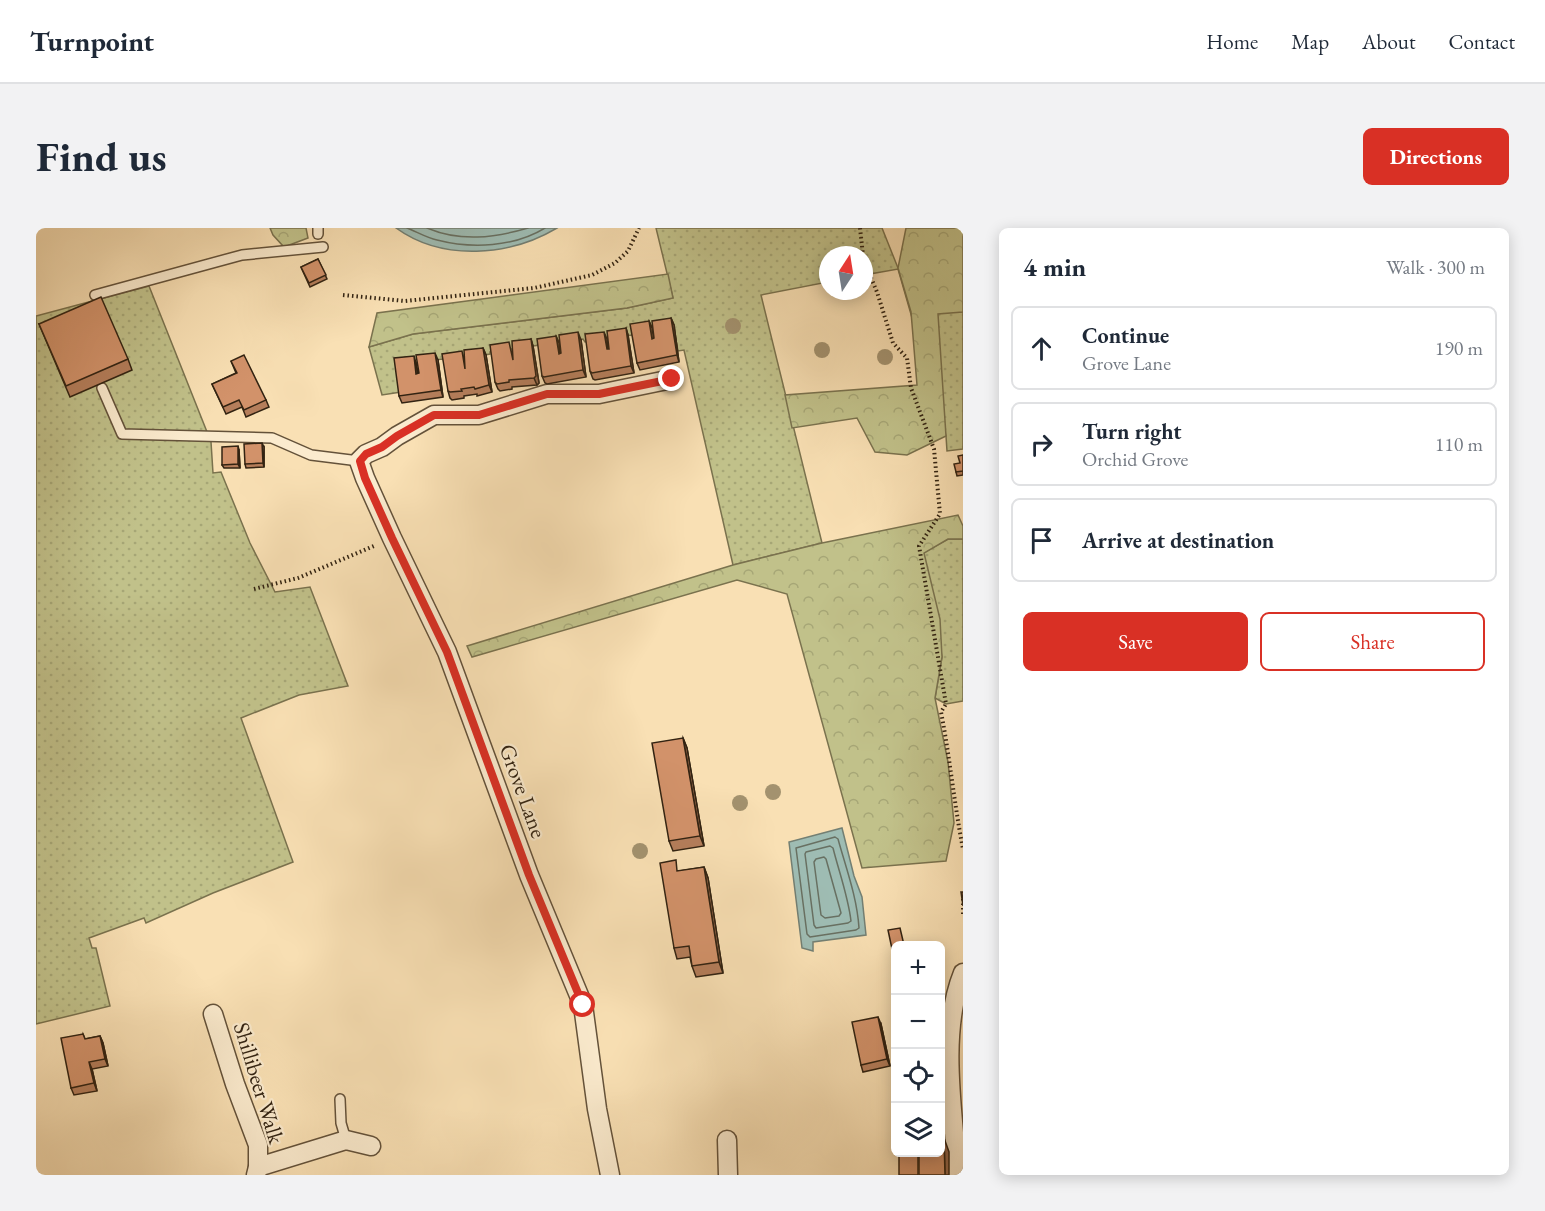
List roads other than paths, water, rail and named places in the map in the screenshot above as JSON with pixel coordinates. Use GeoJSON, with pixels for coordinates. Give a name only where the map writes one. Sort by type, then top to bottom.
{"type":"FeatureCollection","features":[{"type":"Feature","properties":{"kind":"street"},"geometry":{"type":"LineString","coordinates":[[360,461],[366,454],[382,447],[434,415],[479,415],[547,394],[599,394],[672,379]]}},
{"type":"Feature","properties":{"kind":"street","name":"Grove Lane"},"geometry":{"type":"LineString","coordinates":[[360,461],[365,478],[392,538],[447,652],[529,875],[583,1005],[597,1109],[610,1175]]}},
{"type":"Feature","properties":{"kind":"street"},"geometry":{"type":"LineString","coordinates":[[958,1175],[950,1061],[952,1017],[963,973]]}},
{"type":"Feature","properties":{"kind":"street","name":"Shillibeer Walk"},"geometry":{"type":"LineString","coordinates":[[213,1014],[235,1084],[258,1145],[257,1171],[346,1140]]}},
{"type":"Feature","properties":{"kind":"street"},"geometry":{"type":"LineString","coordinates":[[346,1140],[371,1146]]}},
{"type":"Feature","properties":{"kind":"street"},"geometry":{"type":"LineString","coordinates":[[727,1140],[728,1175]]}},
{"type":"Feature","properties":{"kind":"lane"},"geometry":{"type":"LineString","coordinates":[[95,296],[242,255],[323,247]]}},
{"type":"Feature","properties":{"kind":"lane"},"geometry":{"type":"LineString","coordinates":[[102,388],[122,434],[272,438],[311,455],[360,461]]}},
{"type":"Feature","properties":{"kind":"lane"},"geometry":{"type":"LineString","coordinates":[[340,1099],[341,1123],[346,1140]]}},
{"type":"Feature","properties":{"kind":"water"},"geometry":{"type":"Polygon","coordinates":[[[396,228],[557,228],[519,245],[476,251],[434,246],[414,239],[396,228]]]}},
{"type":"Feature","properties":{"kind":"water"},"geometry":{"type":"Polygon","coordinates":[[[842,828],[854,876],[862,897],[866,935],[813,942],[813,951],[802,948],[789,842],[842,828]]]}}]}
